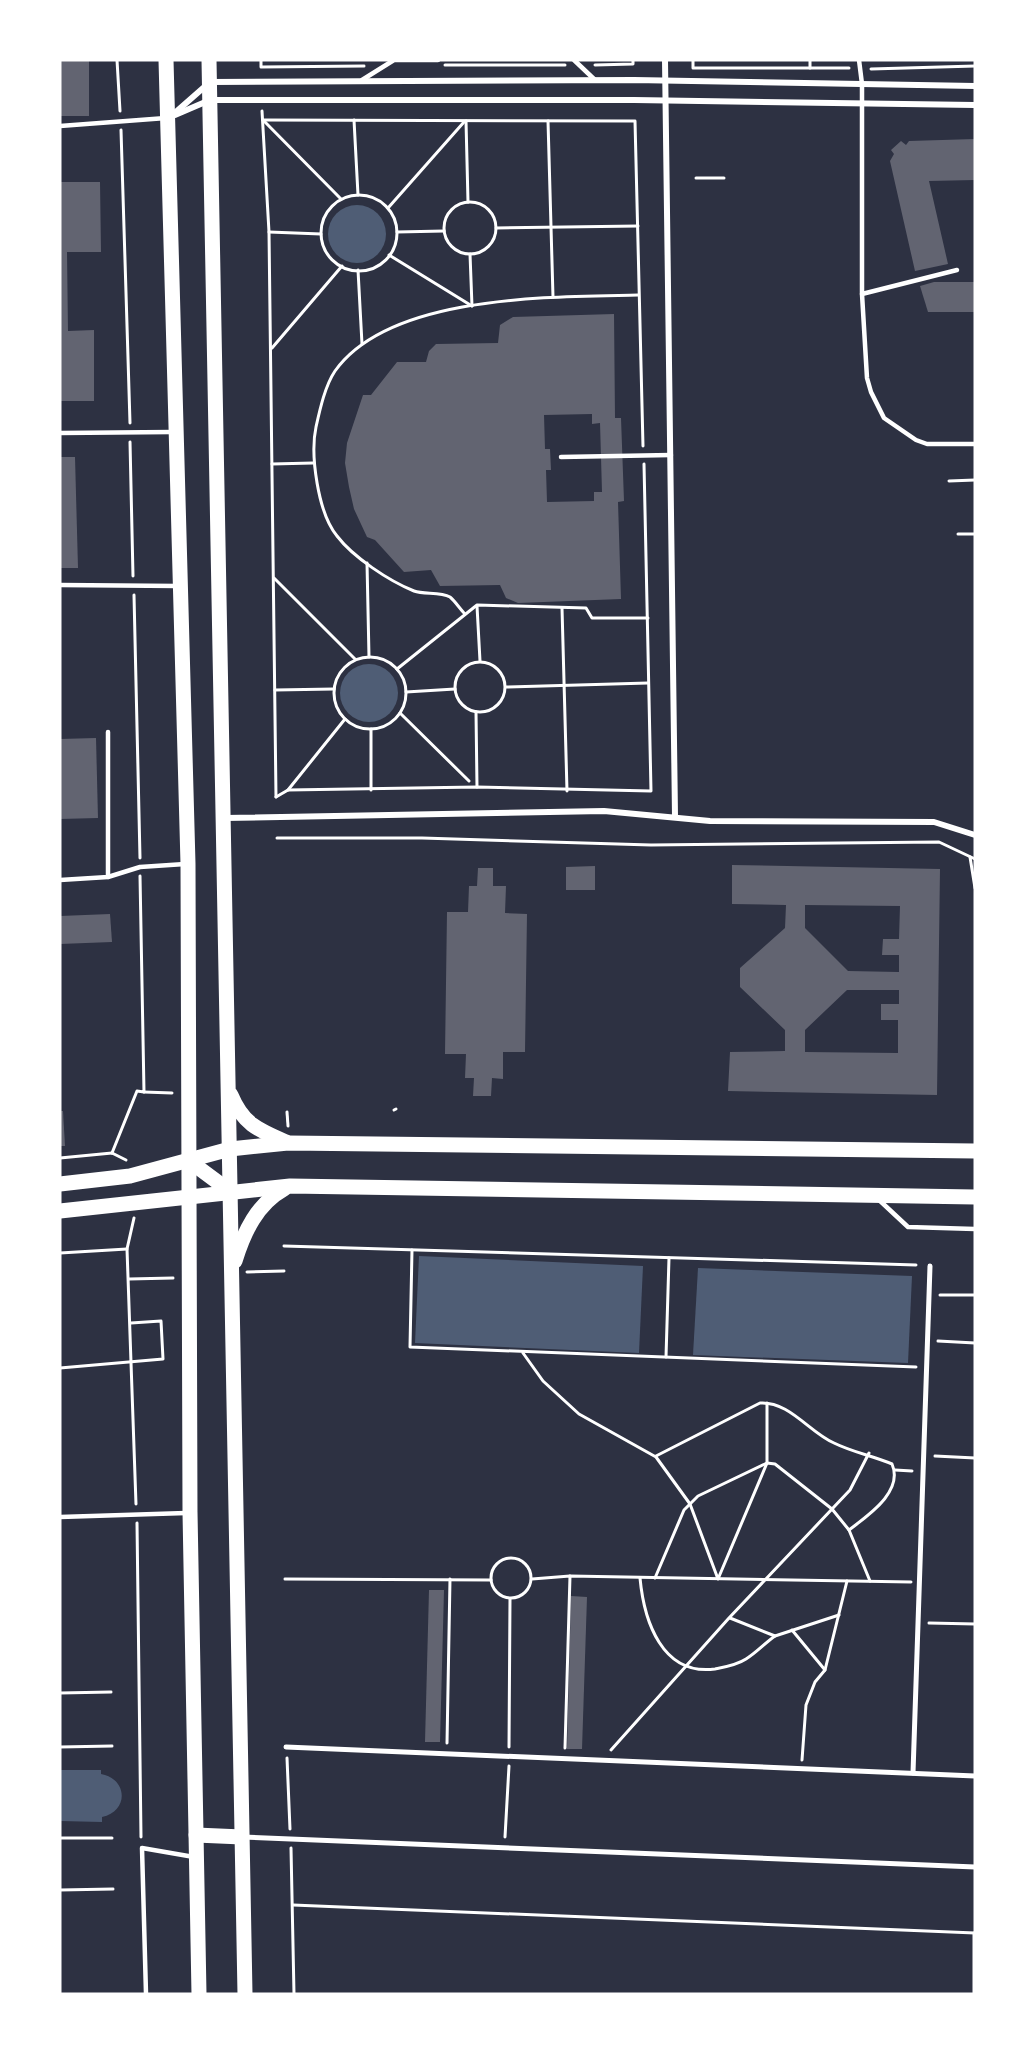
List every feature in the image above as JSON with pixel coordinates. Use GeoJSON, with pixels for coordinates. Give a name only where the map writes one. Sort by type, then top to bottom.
{"type":"FeatureCollection","features":[{"type":"Feature","properties":{"kind":"main road"},"geometry":{"type":"LineString","coordinates":[[166,60],[178,432],[188,864],[190,1512],[198,1994]]}},
{"type":"Feature","properties":{"kind":"main road"},"geometry":{"type":"LineString","coordinates":[[209,60],[231,1192],[240,1272]]}},
{"type":"Feature","properties":{"kind":"main road"},"geometry":{"type":"LineString","coordinates":[[229,1089],[236,1108],[250,1125],[288,1143]]}},
{"type":"Feature","properties":{"kind":"main road"},"geometry":{"type":"LineString","coordinates":[[60,1184],[130,1176],[230,1149],[288,1143],[975,1151]]}},
{"type":"Feature","properties":{"kind":"main road"},"geometry":{"type":"LineString","coordinates":[[188,1160],[231,1192]]}},
{"type":"Feature","properties":{"kind":"main road"},"geometry":{"type":"LineString","coordinates":[[245,1994],[232,1307],[240,1272],[239,1248],[255,1216],[270,1197],[290,1186]]}},
{"type":"Feature","properties":{"kind":"main road"},"geometry":{"type":"LineString","coordinates":[[60,1211],[290,1186],[975,1197]]}},
{"type":"Feature","properties":{"kind":"main road"},"geometry":{"type":"LineString","coordinates":[[196,1835],[242,1837]]}},
{"type":"Feature","properties":{"kind":"street"},"geometry":{"type":"LineString","coordinates":[[665,60],[675,816]]}},
{"type":"Feature","properties":{"kind":"street"},"geometry":{"type":"LineString","coordinates":[[168,118],[210,81],[595,80],[975,86]]}},
{"type":"Feature","properties":{"kind":"street"},"geometry":{"type":"LineString","coordinates":[[168,118],[210,100],[666,101],[975,105]]}},
{"type":"Feature","properties":{"kind":"street"},"geometry":{"type":"LineString","coordinates":[[224,818],[604,811],[710,821],[934,822],[975,835]]}},
{"type":"Feature","properties":{"kind":"street"},"geometry":{"type":"LineString","coordinates":[[913,1773],[930,1266]]}},
{"type":"Feature","properties":{"kind":"street"},"geometry":{"type":"LineString","coordinates":[[286,1747],[975,1776]]}},
{"type":"Feature","properties":{"kind":"street"},"geometry":{"type":"LineString","coordinates":[[242,1837],[975,1867]]}},
{"type":"Feature","properties":{"kind":"lane"},"geometry":{"type":"LineString","coordinates":[[361,81],[394,60],[438,60]]}},
{"type":"Feature","properties":{"kind":"lane"},"geometry":{"type":"LineString","coordinates":[[574,60],[595,80]]}},
{"type":"Feature","properties":{"kind":"lane"},"geometry":{"type":"LineString","coordinates":[[859,60],[862,84],[862,294],[867,378],[878,409],[884,418],[904,434],[927,444],[975,444]]}},
{"type":"Feature","properties":{"kind":"lane"},"geometry":{"type":"LineString","coordinates":[[60,126],[168,118]]}},
{"type":"Feature","properties":{"kind":"lane"},"geometry":{"type":"LineString","coordinates":[[862,294],[957,270]]}},
{"type":"Feature","properties":{"kind":"lane"},"geometry":{"type":"LineString","coordinates":[[60,433],[178,432]]}},
{"type":"Feature","properties":{"kind":"lane"},"geometry":{"type":"LineString","coordinates":[[561,457],[671,455]]}},
{"type":"Feature","properties":{"kind":"lane"},"geometry":{"type":"LineString","coordinates":[[60,585],[181,586]]}},
{"type":"Feature","properties":{"kind":"lane"},"geometry":{"type":"LineString","coordinates":[[108,732],[108,877]]}},
{"type":"Feature","properties":{"kind":"lane"},"geometry":{"type":"LineString","coordinates":[[60,880],[108,877],[140,867],[188,864]]}},
{"type":"Feature","properties":{"kind":"lane"},"geometry":{"type":"LineString","coordinates":[[873,1195],[908,1227],[975,1229]]}},
{"type":"Feature","properties":{"kind":"lane"},"geometry":{"type":"LineString","coordinates":[[60,1517],[190,1512]]}},
{"type":"Feature","properties":{"kind":"lane"},"geometry":{"type":"LineString","coordinates":[[146,1994],[142,1848],[196,1858]]}},
{"type":"Feature","properties":{"kind":"path"},"geometry":{"type":"LineString","coordinates":[[117,60],[130,434],[144,1092]]}},
{"type":"Feature","properties":{"kind":"path"},"geometry":{"type":"LineString","coordinates":[[261,60],[261,67]]}},
{"type":"Feature","properties":{"kind":"path"},"geometry":{"type":"LineString","coordinates":[[693,60],[693,68],[975,66]]}},
{"type":"Feature","properties":{"kind":"path"},"geometry":{"type":"LineString","coordinates":[[810,60],[810,68]]}},
{"type":"Feature","properties":{"kind":"path"},"geometry":{"type":"LineString","coordinates":[[262,111],[269,232],[276,797],[288,790],[345,719]]}},
{"type":"Feature","properties":{"kind":"path"},"geometry":{"type":"LineString","coordinates":[[263,120],[635,120]]}},
{"type":"Feature","properties":{"kind":"path"},"geometry":{"type":"LineString","coordinates":[[263,120],[341,199]]}},
{"type":"Feature","properties":{"kind":"path"},"geometry":{"type":"LineString","coordinates":[[354,120],[358,195]]}},
{"type":"Feature","properties":{"kind":"path"},"geometry":{"type":"LineString","coordinates":[[465,121],[468,202]]}},
{"type":"Feature","properties":{"kind":"path"},"geometry":{"type":"LineString","coordinates":[[388,208],[465,121]]}},
{"type":"Feature","properties":{"kind":"path"},"geometry":{"type":"LineString","coordinates":[[548,121],[553,227],[553,297]]}},
{"type":"Feature","properties":{"kind":"path"},"geometry":{"type":"LineString","coordinates":[[696,178],[724,178]]}},
{"type":"Feature","properties":{"kind":"path"},"geometry":{"type":"LineString","coordinates":[[358,195],[379,201],[388,208],[397,232],[395,244],[389,255],[370,269],[358,270],[342,266],[331,258],[321,234],[326,214],[341,199],[358,195]]}},
{"type":"Feature","properties":{"kind":"path"},"geometry":{"type":"LineString","coordinates":[[468,202],[476,203],[490,212],[496,228],[491,243],[486,249],[470,254],[456,250],[446,238],[444,231],[445,222],[453,209],[468,202]]}},
{"type":"Feature","properties":{"kind":"path"},"geometry":{"type":"LineString","coordinates":[[496,228],[638,225]]}},
{"type":"Feature","properties":{"kind":"path"},"geometry":{"type":"LineString","coordinates":[[397,232],[444,231]]}},
{"type":"Feature","properties":{"kind":"path"},"geometry":{"type":"LineString","coordinates":[[269,232],[321,234]]}},
{"type":"Feature","properties":{"kind":"path"},"geometry":{"type":"LineString","coordinates":[[470,254],[472,306]]}},
{"type":"Feature","properties":{"kind":"path"},"geometry":{"type":"LineString","coordinates":[[389,255],[472,306]]}},
{"type":"Feature","properties":{"kind":"path"},"geometry":{"type":"LineString","coordinates":[[271,349],[342,266]]}},
{"type":"Feature","properties":{"kind":"path"},"geometry":{"type":"LineString","coordinates":[[358,270],[362,344]]}},
{"type":"Feature","properties":{"kind":"path"},"geometry":{"type":"LineString","coordinates":[[465,614],[449,596],[416,592],[375,570],[336,536],[321,501],[313,463],[315,435],[321,407],[334,372],[362,344],[408,319],[449,308],[553,297],[638,295]]}},
{"type":"Feature","properties":{"kind":"path"},"geometry":{"type":"LineString","coordinates":[[272,464],[313,463]]}},
{"type":"Feature","properties":{"kind":"path"},"geometry":{"type":"LineString","coordinates":[[949,481],[975,480]]}},
{"type":"Feature","properties":{"kind":"path"},"geometry":{"type":"LineString","coordinates":[[958,534],[975,534]]}},
{"type":"Feature","properties":{"kind":"path"},"geometry":{"type":"LineString","coordinates":[[367,562],[369,657]]}},
{"type":"Feature","properties":{"kind":"path"},"geometry":{"type":"LineString","coordinates":[[274,578],[356,659]]}},
{"type":"Feature","properties":{"kind":"path"},"geometry":{"type":"LineString","coordinates":[[477,605],[480,661]]}},
{"type":"Feature","properties":{"kind":"path"},"geometry":{"type":"LineString","coordinates":[[397,669],[477,605],[586,608],[592,618],[648,618]]}},
{"type":"Feature","properties":{"kind":"path"},"geometry":{"type":"LineString","coordinates":[[562,608],[567,791]]}},
{"type":"Feature","properties":{"kind":"path"},"geometry":{"type":"LineString","coordinates":[[369,657],[385,660],[397,669],[406,692],[400,713],[382,727],[371,729],[353,725],[345,719],[334,700],[334,689],[341,671],[356,659],[369,657]]}},
{"type":"Feature","properties":{"kind":"path"},"geometry":{"type":"LineString","coordinates":[[480,661],[495,666],[505,679],[506,687],[500,704],[485,712],[476,712],[462,705],[455,690],[459,673],[464,667],[480,661]]}},
{"type":"Feature","properties":{"kind":"path"},"geometry":{"type":"LineString","coordinates":[[506,687],[648,683]]}},
{"type":"Feature","properties":{"kind":"path"},"geometry":{"type":"LineString","coordinates":[[275,690],[334,689]]}},
{"type":"Feature","properties":{"kind":"path"},"geometry":{"type":"LineString","coordinates":[[406,692],[455,690]]}},
{"type":"Feature","properties":{"kind":"path"},"geometry":{"type":"LineString","coordinates":[[476,712],[477,787]]}},
{"type":"Feature","properties":{"kind":"path"},"geometry":{"type":"LineString","coordinates":[[400,713],[469,781]]}},
{"type":"Feature","properties":{"kind":"path"},"geometry":{"type":"LineString","coordinates":[[371,729],[371,791]]}},
{"type":"Feature","properties":{"kind":"path"},"geometry":{"type":"LineString","coordinates":[[288,790],[371,791],[477,787],[567,791],[651,791]]}},
{"type":"Feature","properties":{"kind":"path"},"geometry":{"type":"LineString","coordinates":[[277,838],[422,838],[651,845],[939,842],[975,859]]}},
{"type":"Feature","properties":{"kind":"path"},"geometry":{"type":"LineString","coordinates":[[970,857],[975,888]]}},
{"type":"Feature","properties":{"kind":"path"},"geometry":{"type":"LineString","coordinates":[[112,1153],[137,1091],[172,1093]]}},
{"type":"Feature","properties":{"kind":"path"},"geometry":{"type":"LineString","coordinates":[[287,1112],[288,1126]]}},
{"type":"Feature","properties":{"kind":"path"},"geometry":{"type":"LineString","coordinates":[[60,1158],[112,1153],[127,1161]]}},
{"type":"Feature","properties":{"kind":"path"},"geometry":{"type":"LineString","coordinates":[[134,1218],[127,1249],[137,1514],[142,1848]]}},
{"type":"Feature","properties":{"kind":"path"},"geometry":{"type":"LineString","coordinates":[[284,1246],[915,1265]]}},
{"type":"Feature","properties":{"kind":"path"},"geometry":{"type":"LineString","coordinates":[[60,1253],[127,1249]]}},
{"type":"Feature","properties":{"kind":"path"},"geometry":{"type":"LineString","coordinates":[[412,1250],[410,1347],[926,1367]]}},
{"type":"Feature","properties":{"kind":"path"},"geometry":{"type":"LineString","coordinates":[[666,1357],[669,1258]]}},
{"type":"Feature","properties":{"kind":"path"},"geometry":{"type":"LineString","coordinates":[[240,1272],[284,1271]]}},
{"type":"Feature","properties":{"kind":"path"},"geometry":{"type":"LineString","coordinates":[[129,1279],[173,1278]]}},
{"type":"Feature","properties":{"kind":"path"},"geometry":{"type":"LineString","coordinates":[[929,1295],[975,1295]]}},
{"type":"Feature","properties":{"kind":"path"},"geometry":{"type":"LineString","coordinates":[[60,1368],[163,1359],[161,1321],[131,1323]]}},
{"type":"Feature","properties":{"kind":"path"},"geometry":{"type":"LineString","coordinates":[[927,1341],[975,1343]]}},
{"type":"Feature","properties":{"kind":"path"},"geometry":{"type":"LineString","coordinates":[[522,1352],[543,1381],[579,1414],[656,1456],[690,1504],[718,1579]]}},
{"type":"Feature","properties":{"kind":"path"},"geometry":{"type":"LineString","coordinates":[[656,1456],[760,1403],[777,1406],[833,1443],[868,1453],[892,1464],[895,1470],[892,1486],[880,1506],[849,1530]]}},
{"type":"Feature","properties":{"kind":"path"},"geometry":{"type":"LineString","coordinates":[[718,1579],[767,1463],[767,1403]]}},
{"type":"Feature","properties":{"kind":"path"},"geometry":{"type":"LineString","coordinates":[[602,1760],[729,1618],[850,1490],[868,1453]]}},
{"type":"Feature","properties":{"kind":"path"},"geometry":{"type":"LineString","coordinates":[[923,1456],[975,1458]]}},
{"type":"Feature","properties":{"kind":"path"},"geometry":{"type":"LineString","coordinates":[[655,1578],[684,1510],[698,1496],[767,1463],[775,1464],[832,1509],[849,1530],[870,1581]]}},
{"type":"Feature","properties":{"kind":"path"},"geometry":{"type":"LineString","coordinates":[[895,1470],[922,1471]]}},
{"type":"Feature","properties":{"kind":"path"},"geometry":{"type":"LineString","coordinates":[[511,1558],[528,1566],[532,1579],[527,1591],[510,1599],[495,1591],[491,1580],[498,1562],[511,1558]]}},
{"type":"Feature","properties":{"kind":"path"},"geometry":{"type":"LineString","coordinates":[[532,1579],[570,1576],[919,1582]]}},
{"type":"Feature","properties":{"kind":"path"},"geometry":{"type":"LineString","coordinates":[[565,1758],[570,1576]]}},
{"type":"Feature","properties":{"kind":"path"},"geometry":{"type":"LineString","coordinates":[[285,1580],[450,1578],[491,1580]]}},
{"type":"Feature","properties":{"kind":"path"},"geometry":{"type":"LineString","coordinates":[[447,1754],[450,1578]]}},
{"type":"Feature","properties":{"kind":"path"},"geometry":{"type":"LineString","coordinates":[[640,1578],[642,1605],[653,1633],[668,1654],[684,1668],[700,1671],[724,1667],[745,1660],[775,1636],[838,1616]]}},
{"type":"Feature","properties":{"kind":"path"},"geometry":{"type":"LineString","coordinates":[[801,1768],[806,1705],[815,1682],[825,1670],[847,1581]]}},
{"type":"Feature","properties":{"kind":"path"},"geometry":{"type":"LineString","coordinates":[[504,1848],[509,1756],[510,1599]]}},
{"type":"Feature","properties":{"kind":"path"},"geometry":{"type":"LineString","coordinates":[[729,1618],[775,1636]]}},
{"type":"Feature","properties":{"kind":"path"},"geometry":{"type":"LineString","coordinates":[[918,1623],[975,1624]]}},
{"type":"Feature","properties":{"kind":"path"},"geometry":{"type":"LineString","coordinates":[[792,1630],[825,1670]]}},
{"type":"Feature","properties":{"kind":"path"},"geometry":{"type":"LineString","coordinates":[[60,1693],[111,1692]]}},
{"type":"Feature","properties":{"kind":"path"},"geometry":{"type":"LineString","coordinates":[[60,1747],[112,1746]]}},
{"type":"Feature","properties":{"kind":"path"},"geometry":{"type":"LineString","coordinates":[[286,1747],[291,1839],[294,1994]]}},
{"type":"Feature","properties":{"kind":"path"},"geometry":{"type":"LineString","coordinates":[[60,1838],[112,1838]]}},
{"type":"Feature","properties":{"kind":"path"},"geometry":{"type":"LineString","coordinates":[[60,1890],[113,1889]]}},
{"type":"Feature","properties":{"kind":"path"},"geometry":{"type":"LineString","coordinates":[[293,1905],[974,1933],[974,1994]]}},
{"type":"Feature","properties":{"kind":"water"},"geometry":{"type":"Polygon","coordinates":[[[351,205],[363,205],[373,209],[382,218],[386,240],[378,255],[363,263],[351,263],[341,259],[332,250],[328,240],[328,228],[332,218],[341,209],[351,205]]]}},
{"type":"Feature","properties":{"kind":"water"},"geometry":{"type":"Polygon","coordinates":[[[363,664],[375,664],[385,668],[394,677],[398,699],[390,714],[375,722],[363,722],[353,718],[344,709],[340,699],[340,687],[344,677],[353,668],[363,664]]]}},
{"type":"Feature","properties":{"kind":"water"},"geometry":{"type":"Polygon","coordinates":[[[419,1256],[643,1266],[639,1353],[415,1343],[419,1256]]]}},
{"type":"Feature","properties":{"kind":"water"},"geometry":{"type":"Polygon","coordinates":[[[698,1268],[912,1276],[908,1363],[693,1355],[698,1268]]]}},
{"type":"Feature","properties":{"kind":"water"},"geometry":{"type":"Polygon","coordinates":[[[60,1770],[101,1770],[101,1774],[110,1777],[120,1788],[121,1802],[111,1814],[102,1817],[102,1822],[60,1821],[60,1770]]]}},
{"type":"Feature","properties":{"kind":"building"},"geometry":{"type":"Polygon","coordinates":[[[60,60],[89,60],[89,116],[60,116],[60,60]]]}},
{"type":"Feature","properties":{"kind":"building"},"geometry":{"type":"Polygon","coordinates":[[[975,139],[975,180],[929,181],[948,264],[915,271],[890,161],[894,154],[891,150],[901,141],[906,145],[909,141],[975,139]]]}},
{"type":"Feature","properties":{"kind":"building"},"geometry":{"type":"Polygon","coordinates":[[[60,182],[100,182],[101,252],[67,252],[68,331],[94,330],[94,401],[60,401],[60,182]]]}},
{"type":"Feature","properties":{"kind":"building"},"geometry":{"type":"Polygon","coordinates":[[[934,282],[975,282],[975,312],[928,312],[920,286],[934,282]]]}},
{"type":"Feature","properties":{"kind":"building"},"geometry":{"type":"Polygon","coordinates":[[[614,314],[615,418],[621,418],[624,501],[618,502],[621,599],[518,603],[506,598],[500,585],[440,586],[431,570],[404,572],[375,540],[367,537],[354,509],[345,463],[347,443],[363,395],[371,395],[397,362],[426,362],[429,351],[436,344],[498,343],[500,325],[513,317],[614,314]],[[592,414],[544,415],[545,449],[550,449],[551,470],[546,470],[547,502],[594,501],[594,492],[602,492],[600,423],[592,424],[592,414]]]}},
{"type":"Feature","properties":{"kind":"building"},"geometry":{"type":"Polygon","coordinates":[[[60,457],[75,457],[78,568],[60,568],[60,457]]]}},
{"type":"Feature","properties":{"kind":"building"},"geometry":{"type":"Polygon","coordinates":[[[96,738],[98,818],[60,819],[60,739],[96,738]]]}},
{"type":"Feature","properties":{"kind":"building"},"geometry":{"type":"Polygon","coordinates":[[[732,865],[940,869],[937,1095],[728,1091],[730,1052],[785,1051],[785,1030],[740,987],[740,968],[785,928],[786,905],[732,904],[732,865]],[[805,905],[805,928],[848,971],[899,972],[899,955],[882,955],[883,939],[899,939],[900,906],[805,905]],[[847,990],[805,1030],[805,1052],[898,1053],[898,1020],[881,1020],[881,1004],[899,1004],[899,990],[847,990]]]}},
{"type":"Feature","properties":{"kind":"building"},"geometry":{"type":"Polygon","coordinates":[[[595,866],[595,890],[566,890],[566,867],[595,866]]]}},
{"type":"Feature","properties":{"kind":"building"},"geometry":{"type":"Polygon","coordinates":[[[478,868],[493,868],[493,886],[506,886],[505,913],[527,914],[525,1052],[503,1052],[503,1079],[492,1078],[491,1096],[473,1096],[474,1078],[465,1078],[466,1054],[445,1054],[447,912],[468,912],[469,886],[477,886],[478,868]]]}},
{"type":"Feature","properties":{"kind":"building"},"geometry":{"type":"Polygon","coordinates":[[[110,914],[112,942],[60,944],[60,916],[110,914]]]}},
{"type":"Feature","properties":{"kind":"building"},"geometry":{"type":"Polygon","coordinates":[[[60,1111],[63,1111],[65,1146],[60,1146],[60,1111]]]}},
{"type":"Feature","properties":{"kind":"building"},"geometry":{"type":"Polygon","coordinates":[[[429,1590],[444,1590],[440,1742],[425,1742],[429,1590]]]}},
{"type":"Feature","properties":{"kind":"building"},"geometry":{"type":"Polygon","coordinates":[[[571,1596],[587,1597],[582,1749],[567,1749],[571,1596]]]}}]}
